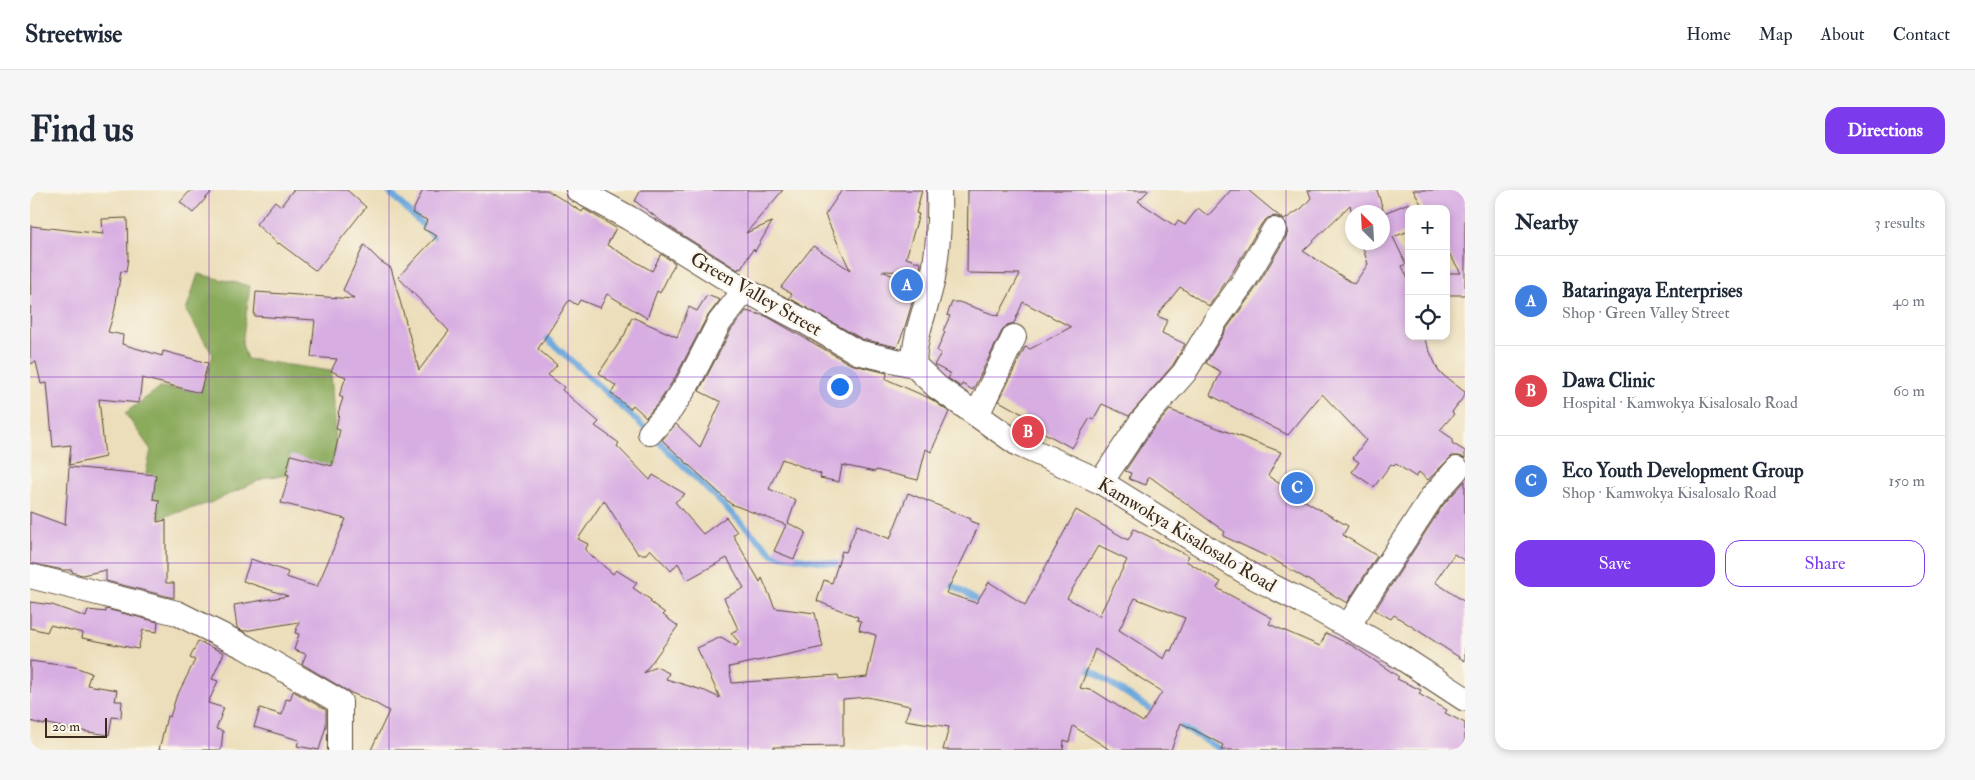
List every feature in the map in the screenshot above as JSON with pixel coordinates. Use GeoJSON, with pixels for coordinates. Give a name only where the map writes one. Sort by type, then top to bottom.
{"type":"FeatureCollection","features":[{"type":"Feature","properties":{"kind":"street","name":"Green Valley Street"},"geometry":{"type":"LineString","coordinates":[[578,190],[745,290],[857,352],[914,364]]}},
{"type":"Feature","properties":{"kind":"street"},"geometry":{"type":"LineString","coordinates":[[914,364],[916,338],[933,279],[940,220],[939,190]]}},
{"type":"Feature","properties":{"kind":"street"},"geometry":{"type":"LineString","coordinates":[[1101,482],[1141,422],[1184,373],[1216,320],[1244,281],[1274,230]]}},
{"type":"Feature","properties":{"kind":"street"},"geometry":{"type":"LineString","coordinates":[[650,433],[679,396],[719,323],[745,290]]}},
{"type":"Feature","properties":{"kind":"street"},"geometry":{"type":"LineString","coordinates":[[977,415],[1014,337]]}},
{"type":"Feature","properties":{"kind":"street","name":"Kamwokya Kisalosalo Road"},"geometry":{"type":"LineString","coordinates":[[914,364],[937,387],[1018,444],[1101,482],[1252,576],[1348,626],[1393,652],[1465,699]]}},
{"type":"Feature","properties":{"kind":"street"},"geometry":{"type":"LineString","coordinates":[[1348,626],[1432,497],[1457,469]]}},
{"type":"Feature","properties":{"kind":"street"},"geometry":{"type":"LineString","coordinates":[[30,576],[177,613],[245,647],[340,702],[340,750]]}},
{"type":"Feature","properties":{"kind":"green space"},"geometry":{"type":"Polygon","coordinates":[[[198,274],[250,286],[242,344],[247,359],[331,371],[337,471],[267,477],[210,503],[159,518],[142,492],[151,450],[125,413],[161,387],[201,392],[213,355],[186,311],[198,274]]]}},
{"type":"Feature","properties":{"kind":"building"},"geometry":{"type":"Polygon","coordinates":[[[191,190],[213,190],[193,213],[180,202],[191,190]]]}},
{"type":"Feature","properties":{"kind":"building"},"geometry":{"type":"Polygon","coordinates":[[[293,190],[347,190],[366,207],[316,271],[278,244],[256,224],[275,201],[281,206],[293,190]]]}},
{"type":"Feature","properties":{"kind":"building"},"geometry":{"type":"Polygon","coordinates":[[[423,190],[547,190],[582,212],[584,209],[616,228],[607,245],[652,271],[661,254],[675,263],[660,293],[657,291],[647,318],[607,294],[600,308],[580,300],[577,305],[569,300],[538,349],[557,365],[548,375],[564,387],[562,390],[599,422],[595,426],[619,443],[617,446],[650,480],[653,475],[685,494],[675,502],[703,534],[726,517],[737,532],[733,535],[760,582],[762,578],[775,608],[815,613],[823,647],[729,667],[732,683],[838,675],[839,680],[867,677],[876,635],[859,630],[861,621],[857,620],[858,617],[817,601],[824,580],[832,583],[842,551],[846,552],[857,525],[890,539],[908,493],[979,524],[946,593],[976,603],[989,582],[1025,605],[1076,510],[1128,540],[1134,529],[1189,556],[1186,561],[1221,582],[1217,588],[1272,618],[1269,624],[1320,646],[1326,633],[1353,646],[1399,677],[1397,679],[1421,690],[1419,694],[1447,710],[1445,713],[1465,723],[1465,750],[1221,750],[1223,745],[1181,723],[1171,750],[1110,750],[1073,726],[1069,742],[1064,740],[1063,750],[943,750],[949,727],[905,720],[910,706],[867,697],[843,699],[843,746],[774,747],[774,750],[371,750],[389,711],[349,692],[302,664],[306,654],[294,650],[299,634],[295,633],[299,622],[244,631],[237,628],[234,605],[288,596],[243,581],[251,559],[288,572],[286,577],[317,587],[346,519],[281,503],[289,475],[286,474],[291,455],[332,466],[340,430],[336,429],[338,413],[343,398],[339,396],[346,377],[331,371],[337,359],[311,357],[315,320],[254,316],[256,292],[354,299],[343,290],[364,245],[380,261],[391,268],[419,370],[449,331],[398,277],[437,236],[423,229],[427,220],[412,213],[423,190]],[[604,500],[578,539],[588,544],[585,550],[613,574],[616,570],[637,583],[633,588],[651,600],[650,602],[665,613],[663,615],[678,626],[644,673],[656,667],[669,673],[666,679],[705,691],[720,698],[697,648],[721,637],[736,646],[739,642],[731,633],[738,629],[724,598],[744,588],[727,558],[687,580],[678,563],[671,571],[650,549],[646,554],[638,554],[604,500]],[[1098,546],[1067,598],[1099,616],[1127,560],[1098,546]],[[1135,598],[1119,630],[1164,659],[1168,650],[1171,651],[1185,618],[1135,598]],[[1095,649],[1080,688],[1094,691],[1143,722],[1162,692],[1095,649]]]}},
{"type":"Feature","properties":{"kind":"building"},"geometry":{"type":"Polygon","coordinates":[[[641,190],[783,190],[746,233],[772,222],[755,251],[753,249],[741,269],[739,268],[738,270],[665,224],[635,201],[641,190]]]}},
{"type":"Feature","properties":{"kind":"building"},"geometry":{"type":"Polygon","coordinates":[[[842,190],[922,190],[916,213],[919,214],[906,258],[921,263],[920,272],[882,271],[917,286],[897,347],[862,339],[789,298],[792,294],[781,287],[813,246],[850,270],[825,215],[842,190]]]}},
{"type":"Feature","properties":{"kind":"building"},"geometry":{"type":"Polygon","coordinates":[[[968,190],[1149,190],[1138,201],[1175,226],[1178,221],[1185,225],[1198,208],[1208,216],[1231,190],[1248,190],[1284,220],[1302,208],[1311,198],[1308,190],[1377,190],[1382,205],[1345,205],[1345,210],[1303,251],[1354,284],[1368,264],[1364,250],[1390,250],[1390,211],[1409,203],[1409,205],[1405,205],[1405,232],[1393,237],[1405,262],[1405,264],[1402,266],[1405,272],[1405,340],[1425,340],[1439,372],[1465,392],[1465,395],[1452,412],[1454,414],[1440,430],[1453,439],[1452,443],[1465,451],[1465,458],[1452,456],[1428,480],[1419,472],[1416,477],[1396,464],[1394,466],[1391,464],[1374,487],[1352,472],[1359,462],[1353,458],[1366,440],[1322,394],[1288,435],[1210,395],[1221,372],[1206,363],[1227,328],[1256,288],[1286,237],[1288,231],[1286,224],[1281,218],[1275,216],[1268,218],[1262,223],[1232,273],[1209,306],[1180,287],[1157,316],[1167,320],[1162,333],[1185,344],[1173,365],[1129,416],[1102,404],[1093,420],[1090,418],[1072,448],[1023,421],[1026,416],[999,401],[1025,347],[1030,349],[1071,327],[1023,302],[1014,323],[1007,325],[1002,331],[973,390],[962,384],[961,387],[948,378],[951,374],[934,365],[941,353],[937,351],[950,316],[947,315],[952,302],[959,302],[998,316],[1020,274],[967,273],[968,190]]]}},
{"type":"Feature","properties":{"kind":"building"},"geometry":{"type":"Polygon","coordinates":[[[1413,190],[1465,190],[1465,295],[1450,295],[1450,273],[1461,273],[1450,255],[1450,205],[1422,205],[1413,190]]]}},
{"type":"Feature","properties":{"kind":"building"},"geometry":{"type":"Polygon","coordinates":[[[127,218],[128,258],[126,272],[121,271],[115,309],[108,332],[123,335],[122,344],[162,356],[163,351],[208,363],[200,393],[142,378],[139,403],[99,399],[105,457],[69,465],[71,445],[53,447],[47,383],[41,384],[36,362],[30,364],[31,226],[103,234],[102,219],[127,218]]]}},
{"type":"Feature","properties":{"kind":"building"},"geometry":{"type":"Polygon","coordinates":[[[707,295],[720,300],[707,317],[676,376],[660,401],[646,417],[633,405],[630,409],[611,393],[616,386],[599,373],[625,334],[632,317],[677,337],[689,307],[697,311],[707,295]]]}},
{"type":"Feature","properties":{"kind":"building"},"geometry":{"type":"Polygon","coordinates":[[[746,311],[766,316],[850,364],[887,373],[886,379],[931,399],[949,412],[931,452],[926,449],[918,480],[876,470],[875,472],[842,465],[839,482],[820,478],[821,474],[782,459],[769,489],[796,500],[788,523],[806,532],[794,559],[774,551],[786,525],[731,504],[662,440],[676,424],[700,447],[721,402],[699,391],[731,330],[746,311]]]}},
{"type":"Feature","properties":{"kind":"building"},"geometry":{"type":"Polygon","coordinates":[[[1170,410],[1281,452],[1268,476],[1286,488],[1286,490],[1348,526],[1343,535],[1377,556],[1347,603],[1276,561],[1223,536],[1225,532],[1149,476],[1146,485],[1129,479],[1131,473],[1125,471],[1152,430],[1170,410]]]}},
{"type":"Feature","properties":{"kind":"building"},"geometry":{"type":"Polygon","coordinates":[[[69,467],[156,475],[153,499],[159,500],[157,522],[166,520],[166,583],[174,583],[174,598],[106,581],[106,570],[82,575],[72,572],[72,570],[30,563],[30,512],[65,525],[69,467]]]}},
{"type":"Feature","properties":{"kind":"building"},"geometry":{"type":"Polygon","coordinates":[[[1465,481],[1465,561],[1454,554],[1435,582],[1465,602],[1465,661],[1394,615],[1391,619],[1375,610],[1443,505],[1465,481]]]}},
{"type":"Feature","properties":{"kind":"building"},"geometry":{"type":"Polygon","coordinates":[[[30,602],[52,605],[86,617],[88,610],[106,612],[106,609],[158,622],[157,632],[143,630],[138,649],[82,638],[83,633],[50,625],[47,632],[30,628],[30,602]]]}},
{"type":"Feature","properties":{"kind":"building"},"geometry":{"type":"Polygon","coordinates":[[[198,641],[224,653],[212,679],[218,681],[208,703],[224,708],[216,729],[223,731],[221,750],[159,750],[167,716],[170,717],[177,694],[195,660],[190,658],[198,641]]]}},
{"type":"Feature","properties":{"kind":"building"},"geometry":{"type":"Polygon","coordinates":[[[30,661],[75,667],[91,673],[87,685],[117,690],[115,701],[122,701],[121,718],[112,717],[109,735],[80,732],[30,721],[30,661]]]}},
{"type":"Feature","properties":{"kind":"building"},"geometry":{"type":"Polygon","coordinates":[[[293,691],[326,710],[326,726],[319,750],[297,746],[299,740],[254,727],[260,708],[282,715],[286,699],[290,700],[293,691]]]}},
{"type":"Feature","properties":{"kind":"waterway"},"geometry":{"type":"LineString","coordinates":[[387,190],[441,243]]}},
{"type":"Feature","properties":{"kind":"waterway"},"geometry":{"type":"LineString","coordinates":[[540,332],[647,430]]}},
{"type":"Feature","properties":{"kind":"waterway"},"geometry":{"type":"LineString","coordinates":[[654,437],[773,554],[845,565]]}},
{"type":"Feature","properties":{"kind":"waterway"},"geometry":{"type":"LineString","coordinates":[[944,580],[984,605]]}},
{"type":"Feature","properties":{"kind":"waterway"},"geometry":{"type":"LineString","coordinates":[[1082,665],[1158,714]]}},
{"type":"Feature","properties":{"kind":"waterway"},"geometry":{"type":"LineString","coordinates":[[1173,722],[1222,750]]}},
{"type":"Feature","properties":{"kind":"place","name":"Bataringaya Enterprises"},"geometry":{"type":"Point","coordinates":[907,285]}},
{"type":"Feature","properties":{"kind":"place","name":"Dawa Clinic"},"geometry":{"type":"Point","coordinates":[1028,432]}},
{"type":"Feature","properties":{"kind":"place","name":"Eco Youth Development Group"},"geometry":{"type":"Point","coordinates":[1297,488]}}]}
